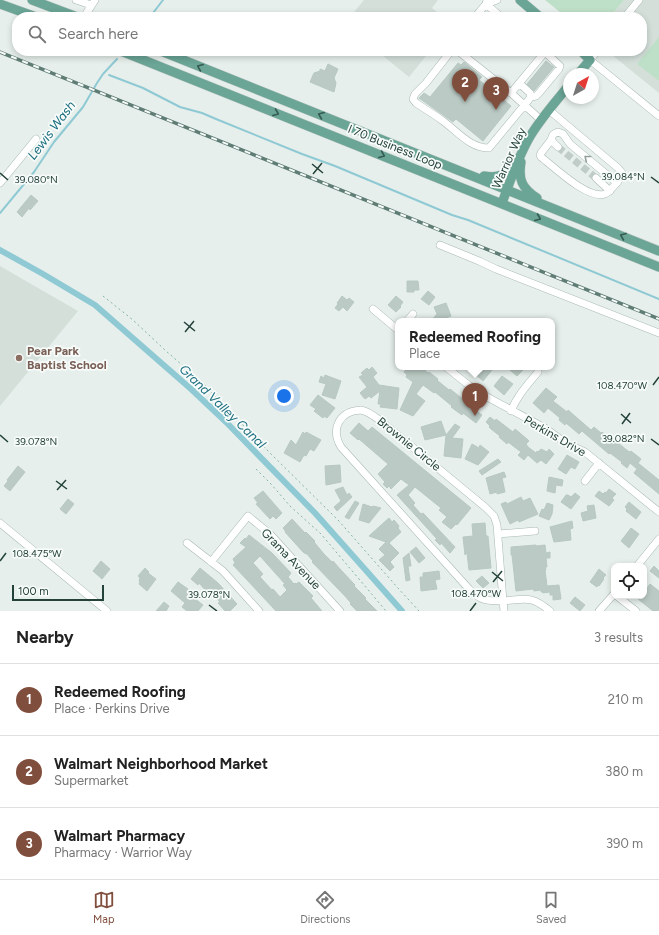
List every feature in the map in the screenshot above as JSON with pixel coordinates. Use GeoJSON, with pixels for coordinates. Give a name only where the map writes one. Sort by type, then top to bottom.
{"type":"FeatureCollection","features":[{"type":"Feature","properties":{"kind":"main road"},"geometry":{"type":"LineString","coordinates":[[32,0],[64,12]]}},
{"type":"Feature","properties":{"kind":"main road"},"geometry":{"type":"LineString","coordinates":[[520,0],[534,12]]}},
{"type":"Feature","properties":{"kind":"main road"},"geometry":{"type":"LineString","coordinates":[[0,4],[22,12]]}},
{"type":"Feature","properties":{"kind":"main road","name":"I 70 Business Loop"},"geometry":{"type":"LineString","coordinates":[[134,56],[659,267]]}},
{"type":"Feature","properties":{"kind":"main road","name":"I 70 Business Loop"},"geometry":{"type":"LineString","coordinates":[[174,56],[659,251]]}},
{"type":"Feature","properties":{"kind":"main road"},"geometry":{"type":"LineString","coordinates":[[583,68],[590,60],[586,56]]}},
{"type":"Feature","properties":{"kind":"main road","name":"Warrior Way"},"geometry":{"type":"LineString","coordinates":[[502,203],[524,146],[532,132],[563,93]]}},
{"type":"Feature","properties":{"kind":"main road"},"geometry":{"type":"LineString","coordinates":[[447,165],[481,176],[496,178],[506,172],[524,146]]}},
{"type":"Feature","properties":{"kind":"main road"},"geometry":{"type":"LineString","coordinates":[[524,146],[520,170],[523,185],[529,193],[538,199],[570,215]]}},
{"type":"Feature","properties":{"kind":"street"},"geometry":{"type":"LineString","coordinates":[[76,0],[93,3],[87,12]]}},
{"type":"Feature","properties":{"kind":"street"},"geometry":{"type":"LineString","coordinates":[[479,12],[486,2],[497,0]]}},
{"type":"Feature","properties":{"kind":"street"},"geometry":{"type":"LineString","coordinates":[[629,12],[639,0]]}},
{"type":"Feature","properties":{"kind":"street"},"geometry":{"type":"LineString","coordinates":[[486,2],[497,12]]}},
{"type":"Feature","properties":{"kind":"street"},"geometry":{"type":"LineString","coordinates":[[447,56],[426,83],[415,94],[414,99],[416,103],[443,121],[471,143],[483,148],[490,148],[524,105],[531,97],[536,96],[539,93],[559,69],[560,66],[549,56]]}},
{"type":"Feature","properties":{"kind":"street"},"geometry":{"type":"LineString","coordinates":[[464,56],[511,93],[541,120]]}},
{"type":"Feature","properties":{"kind":"street"},"geometry":{"type":"LineString","coordinates":[[511,93],[540,56]]}},
{"type":"Feature","properties":{"kind":"street"},"geometry":{"type":"LineString","coordinates":[[594,56],[590,60],[659,116]]}},
{"type":"Feature","properties":{"kind":"street"},"geometry":{"type":"LineString","coordinates":[[519,83],[530,93],[531,97]]}},
{"type":"Feature","properties":{"kind":"street"},"geometry":{"type":"LineString","coordinates":[[549,110],[618,168],[622,173],[621,178],[617,183],[610,190],[604,194],[594,193],[578,186],[541,157],[540,155],[551,140],[551,136],[558,132],[563,134],[570,144],[617,183]]}},
{"type":"Feature","properties":{"kind":"street"},"geometry":{"type":"LineString","coordinates":[[0,183],[36,139]]}},
{"type":"Feature","properties":{"kind":"street"},"geometry":{"type":"LineString","coordinates":[[551,140],[558,147]]}},
{"type":"Feature","properties":{"kind":"street"},"geometry":{"type":"LineString","coordinates":[[594,193],[598,188],[599,183],[596,178],[610,190]]}},
{"type":"Feature","properties":{"kind":"street"},"geometry":{"type":"LineString","coordinates":[[440,245],[659,333]]}},
{"type":"Feature","properties":{"kind":"street"},"geometry":{"type":"LineString","coordinates":[[374,309],[395,327]]}},
{"type":"Feature","properties":{"kind":"street"},"geometry":{"type":"LineString","coordinates":[[410,318],[413,314]]}},
{"type":"Feature","properties":{"kind":"street","name":"Perkins Drive"},"geometry":{"type":"LineString","coordinates":[[452,370],[476,392],[545,428],[567,444],[585,452],[659,512]]}},
{"type":"Feature","properties":{"kind":"street"},"geometry":{"type":"LineString","coordinates":[[511,411],[518,396],[538,372]]}},
{"type":"Feature","properties":{"kind":"street","name":"Brownie Circle"},"geometry":{"type":"LineString","coordinates":[[503,601],[486,601],[477,597],[341,447],[337,440],[336,429],[341,419],[345,415],[361,410],[373,415],[488,509],[497,525],[504,611]]}},
{"type":"Feature","properties":{"kind":"street"},"geometry":{"type":"LineString","coordinates":[[585,481],[599,463]]}},
{"type":"Feature","properties":{"kind":"street","name":"Grama Avenue"},"geometry":{"type":"LineString","coordinates":[[211,562],[248,516],[270,534],[340,611]]}},
{"type":"Feature","properties":{"kind":"street"},"geometry":{"type":"LineString","coordinates":[[0,524],[107,611]]}},
{"type":"Feature","properties":{"kind":"street"},"geometry":{"type":"LineString","coordinates":[[498,534],[535,531]]}},
{"type":"Feature","properties":{"kind":"street"},"geometry":{"type":"LineString","coordinates":[[639,563],[659,539]]}},
{"type":"Feature","properties":{"kind":"street"},"geometry":{"type":"LineString","coordinates":[[187,543],[223,571],[257,608],[248,611]]}},
{"type":"Feature","properties":{"kind":"street"},"geometry":{"type":"LineString","coordinates":[[599,611],[611,597]]}},
{"type":"Feature","properties":{"kind":"street"},"geometry":{"type":"LineString","coordinates":[[503,601],[527,599],[536,601],[550,611]]}},
{"type":"Feature","properties":{"kind":"street"},"geometry":{"type":"LineString","coordinates":[[621,599],[636,611]]}},
{"type":"Feature","properties":{"kind":"path"},"geometry":{"type":"LineString","coordinates":[[103,296],[133,320],[209,390],[338,520],[419,611]]}},
{"type":"Feature","properties":{"kind":"path"},"geometry":{"type":"LineString","coordinates":[[256,469],[290,506],[321,534],[386,611]]}},
{"type":"Feature","properties":{"kind":"shaded area"},"geometry":{"type":"Polygon","coordinates":[[[364,0],[438,0],[432,8],[437,12],[354,12],[364,0]]]}},
{"type":"Feature","properties":{"kind":"shaded area"},"geometry":{"type":"Polygon","coordinates":[[[624,0],[659,0],[659,93],[613,56],[647,56],[647,12],[614,12],[624,0]]]}},
{"type":"Feature","properties":{"kind":"shaded area"},"geometry":{"type":"Polygon","coordinates":[[[383,56],[426,56],[409,77],[383,56]]]}},
{"type":"Feature","properties":{"kind":"shaded area","name":"Pear Park Baptist School"},"geometry":{"type":"Polygon","coordinates":[[[0,266],[78,311],[0,406],[0,266]]]}},
{"type":"Feature","properties":{"kind":"green space"},"geometry":{"type":"Polygon","coordinates":[[[545,0],[624,0],[614,12],[560,12],[545,0]]]}},
{"type":"Feature","properties":{"kind":"green space"},"geometry":{"type":"Polygon","coordinates":[[[659,37],[659,81],[637,64],[644,56],[647,56],[647,52],[659,37]]]}},
{"type":"Feature","properties":{"kind":"building"},"geometry":{"type":"Polygon","coordinates":[[[546,61],[554,67],[534,91],[527,84],[546,61]]]}},
{"type":"Feature","properties":{"kind":"building"},"geometry":{"type":"Polygon","coordinates":[[[464,62],[482,77],[479,80],[511,106],[483,141],[456,119],[453,122],[419,98],[424,93],[430,97],[458,63],[461,65],[464,62]]]}},
{"type":"Feature","properties":{"kind":"building"},"geometry":{"type":"Polygon","coordinates":[[[328,64],[338,69],[334,78],[336,83],[334,92],[310,82],[314,73],[320,71],[320,69],[325,71],[328,64]]]}},
{"type":"Feature","properties":{"kind":"building"},"geometry":{"type":"Polygon","coordinates":[[[31,195],[38,201],[30,210],[29,208],[22,217],[17,212],[31,195]]]}},
{"type":"Feature","properties":{"kind":"building"},"geometry":{"type":"Polygon","coordinates":[[[407,281],[418,281],[419,290],[407,292],[407,281]]]}},
{"type":"Feature","properties":{"kind":"building"},"geometry":{"type":"Polygon","coordinates":[[[428,291],[435,297],[429,305],[421,299],[428,291]]]}},
{"type":"Feature","properties":{"kind":"building"},"geometry":{"type":"Polygon","coordinates":[[[342,296],[347,300],[349,298],[354,302],[347,311],[343,307],[339,311],[335,308],[342,296]]]}},
{"type":"Feature","properties":{"kind":"building"},"geometry":{"type":"Polygon","coordinates":[[[396,296],[403,302],[400,306],[401,307],[396,312],[388,305],[396,296]]]}},
{"type":"Feature","properties":{"kind":"building"},"geometry":{"type":"Polygon","coordinates":[[[446,303],[451,316],[446,318],[434,318],[437,314],[434,307],[446,303]]]}},
{"type":"Feature","properties":{"kind":"building"},"geometry":{"type":"Polygon","coordinates":[[[372,367],[377,373],[373,377],[379,385],[399,388],[397,409],[380,407],[381,404],[378,404],[380,391],[371,398],[369,396],[365,399],[360,393],[367,387],[359,377],[363,375],[361,373],[367,368],[369,370],[372,367]]]}},
{"type":"Feature","properties":{"kind":"building"},"geometry":{"type":"Polygon","coordinates":[[[406,370],[424,370],[428,373],[429,372],[449,390],[450,389],[464,400],[463,402],[482,415],[476,423],[463,413],[462,415],[435,392],[434,393],[423,385],[416,394],[425,401],[413,416],[400,410],[413,382],[406,377],[407,375],[404,372],[406,370]]]}},
{"type":"Feature","properties":{"kind":"building"},"geometry":{"type":"Polygon","coordinates":[[[477,370],[492,370],[483,381],[475,374],[477,370]]]}},
{"type":"Feature","properties":{"kind":"building"},"geometry":{"type":"Polygon","coordinates":[[[510,370],[523,370],[517,376],[510,370]]]}},
{"type":"Feature","properties":{"kind":"building"},"geometry":{"type":"Polygon","coordinates":[[[325,375],[341,381],[335,399],[322,395],[326,384],[319,382],[321,376],[324,378],[325,375]]]}},
{"type":"Feature","properties":{"kind":"building"},"geometry":{"type":"Polygon","coordinates":[[[502,376],[513,384],[504,395],[494,386],[502,376]]]}},
{"type":"Feature","properties":{"kind":"building"},"geometry":{"type":"Polygon","coordinates":[[[546,388],[557,397],[553,401],[567,412],[568,410],[591,430],[594,427],[641,459],[638,463],[659,480],[659,494],[634,473],[637,469],[630,463],[627,468],[621,463],[622,462],[610,453],[609,454],[582,431],[579,434],[566,423],[565,425],[559,420],[560,418],[548,408],[544,413],[533,403],[546,388]]]}},
{"type":"Feature","properties":{"kind":"building"},"geometry":{"type":"Polygon","coordinates":[[[318,395],[335,408],[327,418],[324,416],[323,418],[314,411],[316,409],[310,405],[318,395]]]}},
{"type":"Feature","properties":{"kind":"building"},"geometry":{"type":"Polygon","coordinates":[[[490,417],[495,421],[496,419],[513,432],[515,429],[529,441],[526,444],[536,453],[541,449],[547,452],[549,449],[554,454],[546,464],[541,460],[537,463],[528,455],[524,460],[518,455],[521,452],[508,442],[507,444],[489,427],[490,426],[486,422],[490,417]]]}},
{"type":"Feature","properties":{"kind":"building"},"geometry":{"type":"Polygon","coordinates":[[[441,421],[446,435],[425,440],[421,427],[441,421]]]}},
{"type":"Feature","properties":{"kind":"building"},"geometry":{"type":"Polygon","coordinates":[[[359,423],[368,431],[372,427],[471,508],[457,525],[456,524],[451,529],[442,522],[447,517],[439,510],[441,508],[415,487],[408,495],[415,503],[413,505],[421,514],[423,513],[455,547],[450,553],[441,543],[440,545],[435,540],[437,539],[397,495],[409,485],[401,479],[391,489],[389,486],[387,488],[383,484],[385,482],[378,474],[388,464],[350,433],[359,423]]]}},
{"type":"Feature","properties":{"kind":"building"},"geometry":{"type":"Polygon","coordinates":[[[455,424],[460,427],[452,438],[463,439],[461,458],[444,456],[446,435],[455,424]]]}},
{"type":"Feature","properties":{"kind":"building"},"geometry":{"type":"Polygon","coordinates":[[[303,432],[305,434],[306,432],[321,440],[314,451],[310,449],[300,462],[284,453],[291,440],[296,445],[303,432]]]}},
{"type":"Feature","properties":{"kind":"building"},"geometry":{"type":"Polygon","coordinates":[[[472,444],[479,448],[480,445],[489,452],[478,465],[465,459],[472,444]]]}},
{"type":"Feature","properties":{"kind":"building"},"geometry":{"type":"Polygon","coordinates":[[[567,455],[579,462],[575,469],[571,467],[566,474],[558,469],[567,455]]]}},
{"type":"Feature","properties":{"kind":"building"},"geometry":{"type":"Polygon","coordinates":[[[498,459],[501,462],[482,475],[479,471],[498,459]]]}},
{"type":"Feature","properties":{"kind":"building"},"geometry":{"type":"Polygon","coordinates":[[[340,465],[341,482],[326,485],[325,466],[340,465]]]}},
{"type":"Feature","properties":{"kind":"building"},"geometry":{"type":"Polygon","coordinates":[[[18,466],[25,472],[10,491],[4,486],[18,466]]]}},
{"type":"Feature","properties":{"kind":"building"},"geometry":{"type":"Polygon","coordinates":[[[504,472],[506,477],[502,478],[505,492],[490,494],[486,478],[504,472]]]}},
{"type":"Feature","properties":{"kind":"building"},"geometry":{"type":"Polygon","coordinates":[[[549,477],[563,480],[562,486],[556,485],[555,493],[547,491],[549,477]]]}},
{"type":"Feature","properties":{"kind":"building"},"geometry":{"type":"Polygon","coordinates":[[[343,487],[347,495],[349,493],[352,497],[337,511],[334,507],[341,501],[335,490],[343,487]]]}},
{"type":"Feature","properties":{"kind":"building"},"geometry":{"type":"Polygon","coordinates":[[[609,489],[616,494],[612,498],[614,500],[609,506],[595,496],[599,491],[603,494],[609,489]]]}},
{"type":"Feature","properties":{"kind":"building"},"geometry":{"type":"Polygon","coordinates":[[[263,491],[282,513],[276,519],[273,516],[270,519],[256,504],[258,503],[254,498],[263,491]]]}},
{"type":"Feature","properties":{"kind":"building"},"geometry":{"type":"Polygon","coordinates":[[[575,493],[580,497],[571,509],[561,502],[566,495],[571,497],[575,493]]]}},
{"type":"Feature","properties":{"kind":"building"},"geometry":{"type":"Polygon","coordinates":[[[521,497],[523,501],[530,498],[538,514],[510,524],[501,504],[506,502],[507,504],[521,497]]]}},
{"type":"Feature","properties":{"kind":"building"},"geometry":{"type":"Polygon","coordinates":[[[68,499],[74,504],[66,514],[60,509],[68,499]]]}},
{"type":"Feature","properties":{"kind":"building"},"geometry":{"type":"Polygon","coordinates":[[[355,501],[359,503],[349,519],[345,517],[355,501]]]}},
{"type":"Feature","properties":{"kind":"building"},"geometry":{"type":"Polygon","coordinates":[[[629,502],[641,512],[636,519],[626,511],[627,509],[625,507],[629,502]]]}},
{"type":"Feature","properties":{"kind":"building"},"geometry":{"type":"Polygon","coordinates":[[[547,503],[553,505],[552,514],[549,520],[539,516],[547,503]]]}},
{"type":"Feature","properties":{"kind":"building"},"geometry":{"type":"Polygon","coordinates":[[[363,504],[381,508],[369,523],[359,520],[363,504]]]}},
{"type":"Feature","properties":{"kind":"building"},"geometry":{"type":"Polygon","coordinates":[[[594,505],[596,518],[583,521],[581,513],[588,511],[587,506],[594,505]]]}},
{"type":"Feature","properties":{"kind":"building"},"geometry":{"type":"Polygon","coordinates":[[[389,518],[392,522],[394,520],[399,526],[398,528],[401,532],[389,543],[399,553],[390,562],[394,567],[390,571],[379,560],[385,555],[379,549],[386,542],[369,536],[389,518]]]}},
{"type":"Feature","properties":{"kind":"building"},"geometry":{"type":"Polygon","coordinates":[[[292,519],[315,541],[314,542],[324,554],[332,562],[333,561],[377,611],[357,611],[350,604],[351,603],[344,595],[285,532],[283,528],[292,519]]]}},
{"type":"Feature","properties":{"kind":"building"},"geometry":{"type":"Polygon","coordinates":[[[572,521],[573,528],[570,529],[571,540],[554,542],[550,527],[572,521]]]}},
{"type":"Feature","properties":{"kind":"building"},"geometry":{"type":"Polygon","coordinates":[[[485,523],[486,536],[488,536],[491,568],[469,570],[467,553],[465,555],[463,537],[473,536],[472,524],[485,523]]]}},
{"type":"Feature","properties":{"kind":"building"},"geometry":{"type":"Polygon","coordinates":[[[631,528],[639,534],[629,548],[621,541],[631,528]]]}},
{"type":"Feature","properties":{"kind":"building"},"geometry":{"type":"Polygon","coordinates":[[[249,535],[272,553],[291,573],[288,577],[294,584],[299,582],[313,596],[311,598],[322,611],[276,611],[233,565],[235,563],[233,559],[246,547],[240,543],[245,538],[246,539],[249,535]],[[260,556],[253,563],[263,574],[260,577],[280,597],[287,590],[283,585],[285,584],[260,556]]]}},
{"type":"Feature","properties":{"kind":"building"},"geometry":{"type":"Polygon","coordinates":[[[545,545],[546,553],[550,552],[550,558],[546,558],[547,567],[545,567],[547,586],[559,585],[561,599],[553,600],[553,595],[550,595],[550,592],[543,593],[541,590],[534,591],[533,589],[516,591],[511,547],[545,545]]]}},
{"type":"Feature","properties":{"kind":"building"},"geometry":{"type":"Polygon","coordinates":[[[416,547],[425,558],[419,563],[410,552],[416,547]]]}},
{"type":"Feature","properties":{"kind":"building"},"geometry":{"type":"Polygon","coordinates":[[[409,553],[411,566],[408,566],[410,580],[406,581],[403,558],[409,553]]]}},
{"type":"Feature","properties":{"kind":"building"},"geometry":{"type":"Polygon","coordinates":[[[101,561],[110,569],[102,579],[93,571],[101,561]]]}},
{"type":"Feature","properties":{"kind":"building"},"geometry":{"type":"Polygon","coordinates":[[[654,566],[659,571],[659,578],[650,571],[654,566]]]}},
{"type":"Feature","properties":{"kind":"building"},"geometry":{"type":"Polygon","coordinates":[[[145,568],[149,572],[148,573],[156,579],[147,591],[139,584],[140,578],[138,576],[145,568]]]}},
{"type":"Feature","properties":{"kind":"building"},"geometry":{"type":"Polygon","coordinates":[[[200,568],[218,583],[237,604],[230,611],[225,611],[218,603],[220,602],[209,591],[207,592],[199,583],[198,585],[191,579],[200,568]]]}},
{"type":"Feature","properties":{"kind":"building"},"geometry":{"type":"Polygon","coordinates":[[[599,569],[606,575],[597,587],[590,582],[599,569]]]}},
{"type":"Feature","properties":{"kind":"building"},"geometry":{"type":"Polygon","coordinates":[[[439,571],[440,579],[435,580],[437,589],[421,591],[420,577],[423,577],[423,573],[439,571]]]}},
{"type":"Feature","properties":{"kind":"building"},"geometry":{"type":"Polygon","coordinates":[[[482,576],[489,583],[483,588],[476,581],[482,576]]]}},
{"type":"Feature","properties":{"kind":"building"},"geometry":{"type":"Polygon","coordinates":[[[178,582],[188,589],[186,592],[203,605],[198,611],[187,611],[182,607],[185,603],[171,591],[178,582]]]}},
{"type":"Feature","properties":{"kind":"building"},"geometry":{"type":"Polygon","coordinates":[[[650,584],[659,591],[659,611],[653,611],[638,599],[647,599],[647,588],[650,584]]]}},
{"type":"Feature","properties":{"kind":"building"},"geometry":{"type":"Polygon","coordinates":[[[575,597],[585,605],[580,611],[570,603],[575,597]]]}},
{"type":"Feature","properties":{"kind":"building"},"geometry":{"type":"Polygon","coordinates":[[[164,602],[169,606],[166,611],[156,611],[164,602]]]}},
{"type":"Feature","properties":{"kind":"waterway","name":"Lewis Wash"},"geometry":{"type":"LineString","coordinates":[[154,12],[163,0]]}},
{"type":"Feature","properties":{"kind":"waterway","name":"Lewis Wash"},"geometry":{"type":"LineString","coordinates":[[0,213],[34,172],[54,142],[83,107],[103,74],[117,59]]}},
{"type":"Feature","properties":{"kind":"waterway"},"geometry":{"type":"LineString","coordinates":[[109,75],[143,88],[180,107],[202,113],[335,166],[659,299]]}},
{"type":"Feature","properties":{"kind":"waterway","name":"Grand Valley Canal"},"geometry":{"type":"LineString","coordinates":[[0,250],[95,305],[191,389],[226,422],[315,513],[402,611]]}},
{"type":"Feature","properties":{"kind":"tunnel"},"geometry":{"type":"LineString","coordinates":[[558,147],[596,178]]}},
{"type":"Feature","properties":{"kind":"railway"},"geometry":{"type":"LineString","coordinates":[[0,52],[659,319]]}},
{"type":"Feature","properties":{"kind":"place","name":"Walmart Neighborhood Market"},"geometry":{"type":"Point","coordinates":[465,102]}},
{"type":"Feature","properties":{"kind":"place","name":"Walmart Pharmacy"},"geometry":{"type":"Point","coordinates":[496,110]}},
{"type":"Feature","properties":{"kind":"place","name":"Pear Park Baptist School"},"geometry":{"type":"Point","coordinates":[19,358]}},
{"type":"Feature","properties":{"kind":"place","name":"Redeemed Roofing"},"geometry":{"type":"Point","coordinates":[475,416]}}]}
